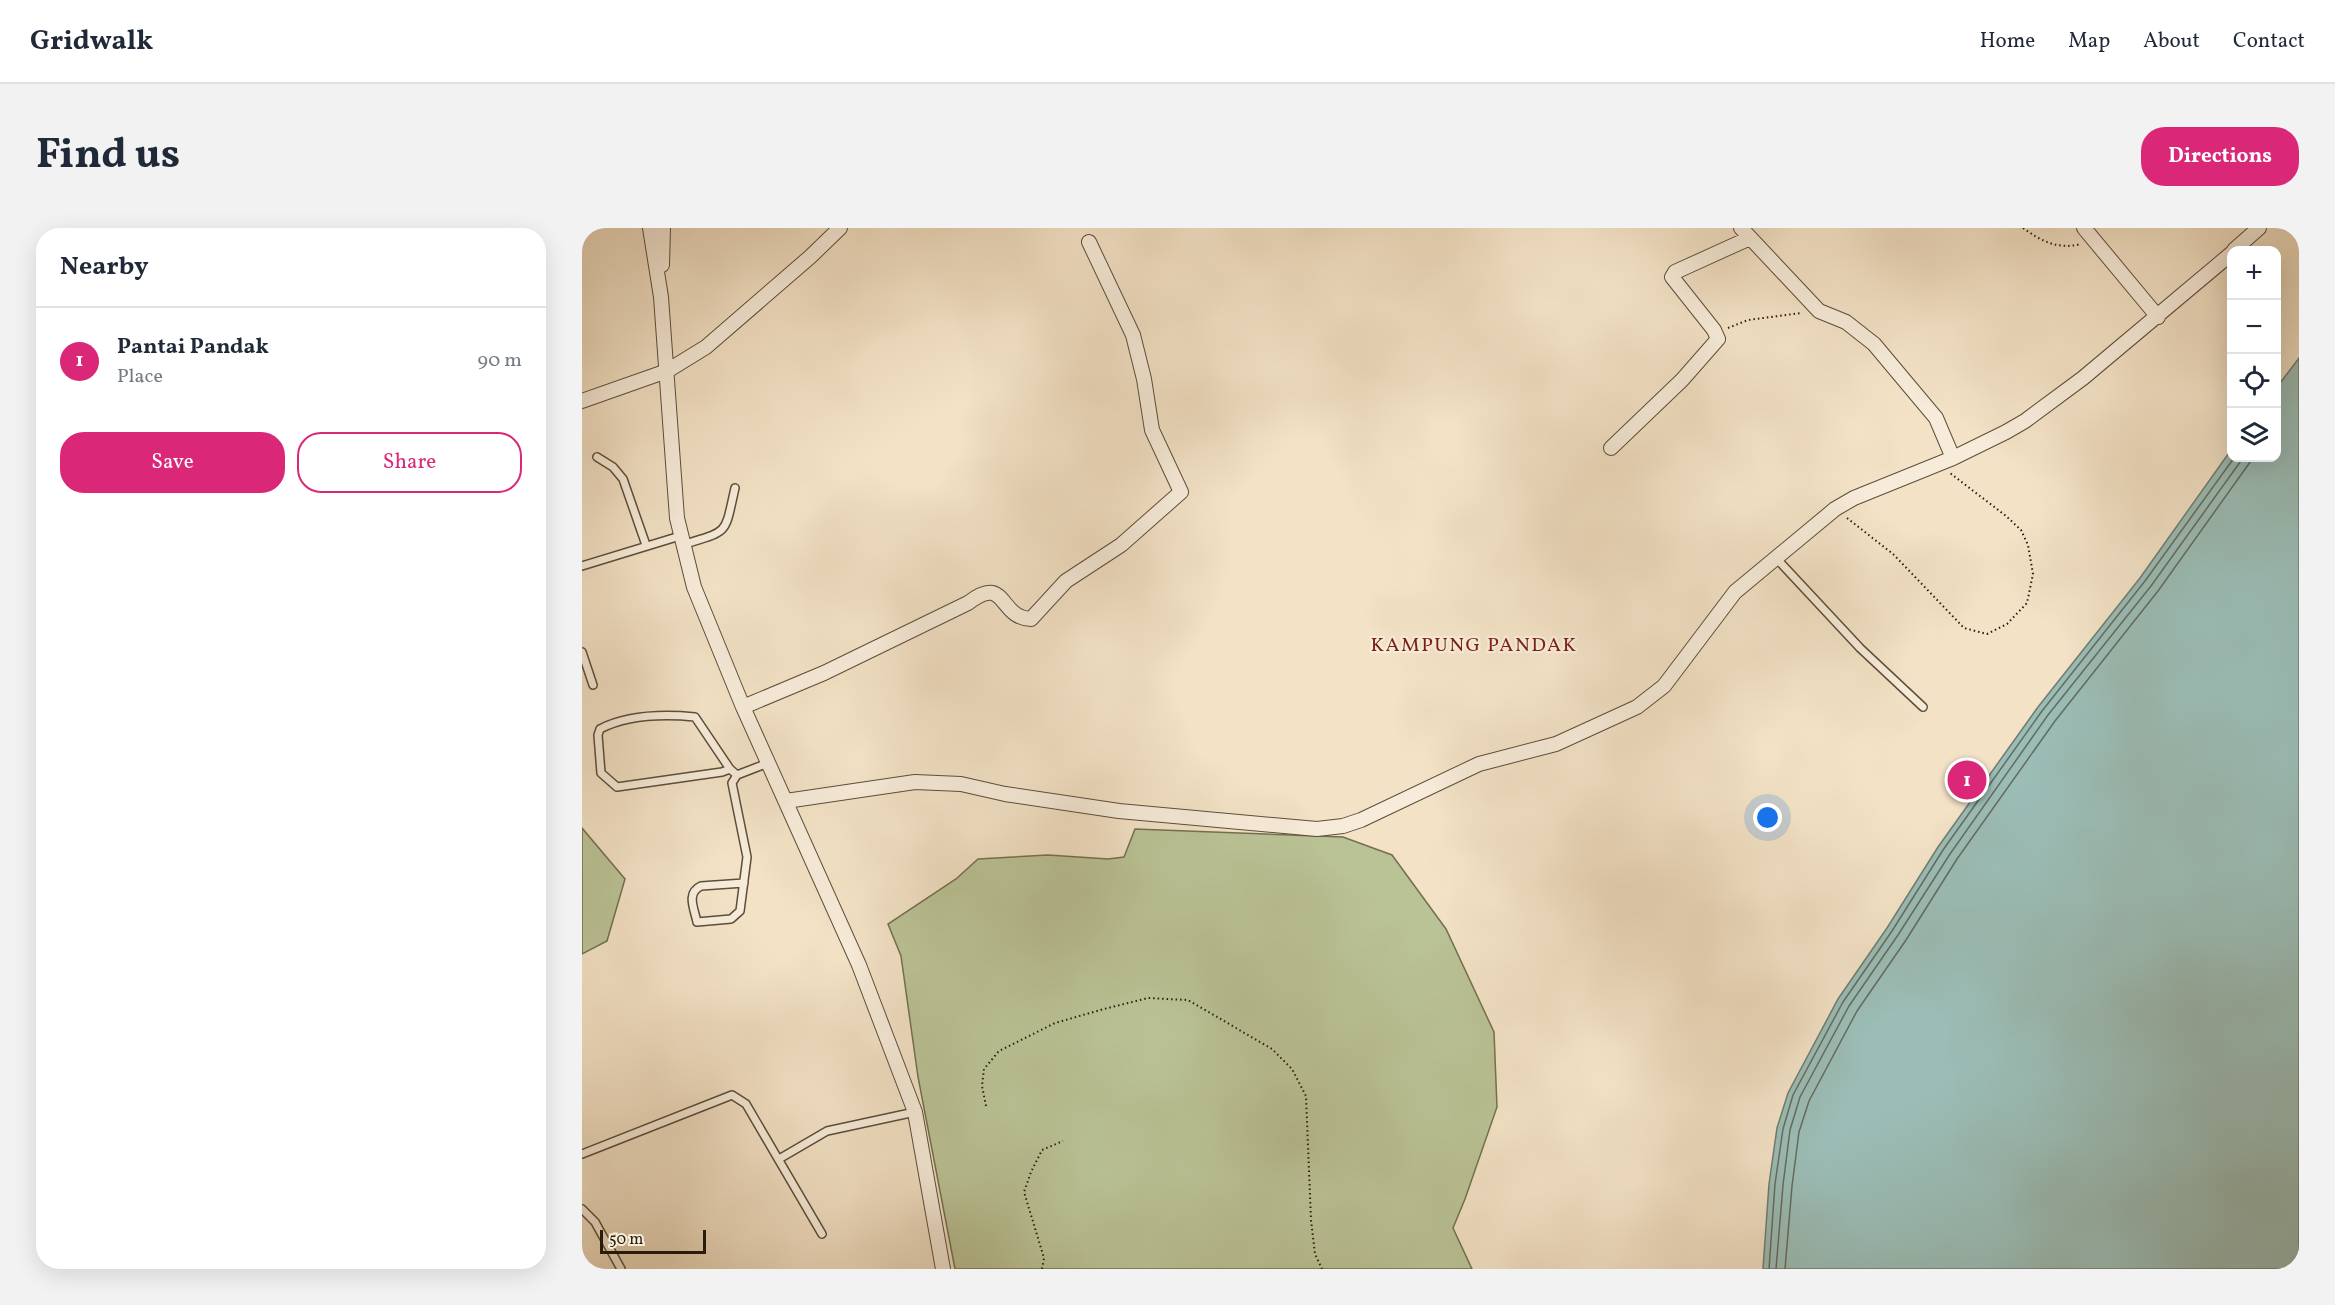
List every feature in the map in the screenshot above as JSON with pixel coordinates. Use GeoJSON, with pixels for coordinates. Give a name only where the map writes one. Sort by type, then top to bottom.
{"type":"FeatureCollection","features":[{"type":"Feature","properties":{"kind":"street"},"geometry":{"type":"LineString","coordinates":[[650,228],[661,297],[677,518],[694,587],[743,707],[859,965],[915,1112],[943,1269]]}},
{"type":"Feature","properties":{"kind":"street"},"geometry":{"type":"LineString","coordinates":[[661,297],[663,228]]}},
{"type":"Feature","properties":{"kind":"street"},"geometry":{"type":"LineString","coordinates":[[582,401],[667,371],[706,347],[840,228]]}},
{"type":"Feature","properties":{"kind":"street"},"geometry":{"type":"LineString","coordinates":[[2084,228],[2158,317]]}},
{"type":"Feature","properties":{"kind":"street"},"geometry":{"type":"LineString","coordinates":[[2240,246],[2259,228]]}},
{"type":"Feature","properties":{"kind":"street"},"geometry":{"type":"LineString","coordinates":[[1611,448],[1676,387],[1718,339],[1714,330],[1672,277],[1675,272],[1746,233],[1819,312],[1846,322],[1874,344],[1936,418],[1953,458]]}},
{"type":"Feature","properties":{"kind":"street"},"geometry":{"type":"LineString","coordinates":[[743,707],[834,668],[968,603],[982,593],[990,592],[997,595],[1017,616],[1031,619],[1065,581],[1121,545],[1181,492],[1152,430],[1144,380],[1133,335],[1089,242]]}},
{"type":"Feature","properties":{"kind":"street"},"geometry":{"type":"LineString","coordinates":[[786,801],[865,788],[927,782],[961,784],[1005,794],[1119,811],[1317,829],[1343,826],[1479,764],[1556,744],[1637,707],[1664,686],[1735,592],[1835,509],[1854,498],[1953,458],[2025,421],[2083,378],[2227,257]]}},
{"type":"Feature","properties":{"kind":"lane"},"geometry":{"type":"LineString","coordinates":[[597,457],[614,467],[623,479],[646,545]]}},
{"type":"Feature","properties":{"kind":"lane"},"geometry":{"type":"LineString","coordinates":[[582,566],[646,545],[718,534],[726,528],[735,488]]}},
{"type":"Feature","properties":{"kind":"lane"},"geometry":{"type":"LineString","coordinates":[[1776,558],[1860,648],[1923,707]]}},
{"type":"Feature","properties":{"kind":"lane"},"geometry":{"type":"LineString","coordinates":[[582,652],[593,685]]}},
{"type":"Feature","properties":{"kind":"lane"},"geometry":{"type":"LineString","coordinates":[[730,769],[617,787],[601,773],[598,735],[600,729],[610,723],[631,719],[669,714],[695,717],[730,769],[737,775]]}},
{"type":"Feature","properties":{"kind":"lane"},"geometry":{"type":"LineString","coordinates":[[744,882],[701,885],[695,889],[692,896],[697,922],[731,919],[740,911],[744,882],[747,857],[732,783],[737,775],[768,763]]}},
{"type":"Feature","properties":{"kind":"lane"},"geometry":{"type":"LineString","coordinates":[[582,1154],[732,1095],[746,1104],[822,1234]]}},
{"type":"Feature","properties":{"kind":"lane"},"geometry":{"type":"LineString","coordinates":[[779,1159],[827,1131],[915,1112]]}},
{"type":"Feature","properties":{"kind":"lane"},"geometry":{"type":"LineString","coordinates":[[582,1209],[595,1222],[621,1269]]}},
{"type":"Feature","properties":{"kind":"path"},"geometry":{"type":"LineString","coordinates":[[2023,228],[2042,240],[2060,246],[2095,240]]}},
{"type":"Feature","properties":{"kind":"path"},"geometry":{"type":"LineString","coordinates":[[1718,339],[1731,326],[1748,320],[1819,312]]}},
{"type":"Feature","properties":{"kind":"path"},"geometry":{"type":"LineString","coordinates":[[1835,509],[1893,554],[1964,628],[1987,634],[2007,624],[2027,603],[2033,574],[2028,545],[2020,530],[2006,516],[1971,492],[1939,464]]}},
{"type":"Feature","properties":{"kind":"path"},"geometry":{"type":"LineString","coordinates":[[986,1106],[982,1086],[984,1069],[999,1051],[1055,1023],[1104,1009],[1148,998],[1188,1000],[1272,1049],[1292,1069],[1306,1096],[1311,1220],[1315,1254],[1322,1269]]}},
{"type":"Feature","properties":{"kind":"path"},"geometry":{"type":"LineString","coordinates":[[1042,1269],[1044,1258],[1024,1192],[1042,1150],[1063,1141]]}},
{"type":"Feature","properties":{"kind":"green space"},"geometry":{"type":"Polygon","coordinates":[[[582,828],[625,879],[607,941],[582,954],[582,828]]]}},
{"type":"Feature","properties":{"kind":"green space"},"geometry":{"type":"Polygon","coordinates":[[[1135,829],[1343,837],[1392,855],[1446,929],[1494,1032],[1497,1107],[1453,1228],[1472,1269],[955,1269],[918,1077],[901,956],[888,924],[956,879],[978,859],[1048,855],[1108,859],[1124,857],[1135,829]]]}},
{"type":"Feature","properties":{"kind":"water"},"geometry":{"type":"Polygon","coordinates":[[[2299,358],[2299,1269],[1763,1269],[1769,1184],[1777,1128],[1788,1093],[1838,999],[1887,928],[1938,847],[2038,707],[2140,578],[2227,456],[2227,462],[2281,462],[2281,382],[2299,358]]]}},
{"type":"Feature","properties":{"kind":"place","name":"Pantai Pandak"},"geometry":{"type":"Point","coordinates":[1967,780]}},
{"type":"Feature","properties":{"kind":"district","name":"KAMPUNG PANDAK"},"geometry":{"type":"Point","coordinates":[1474,644]}}]}
